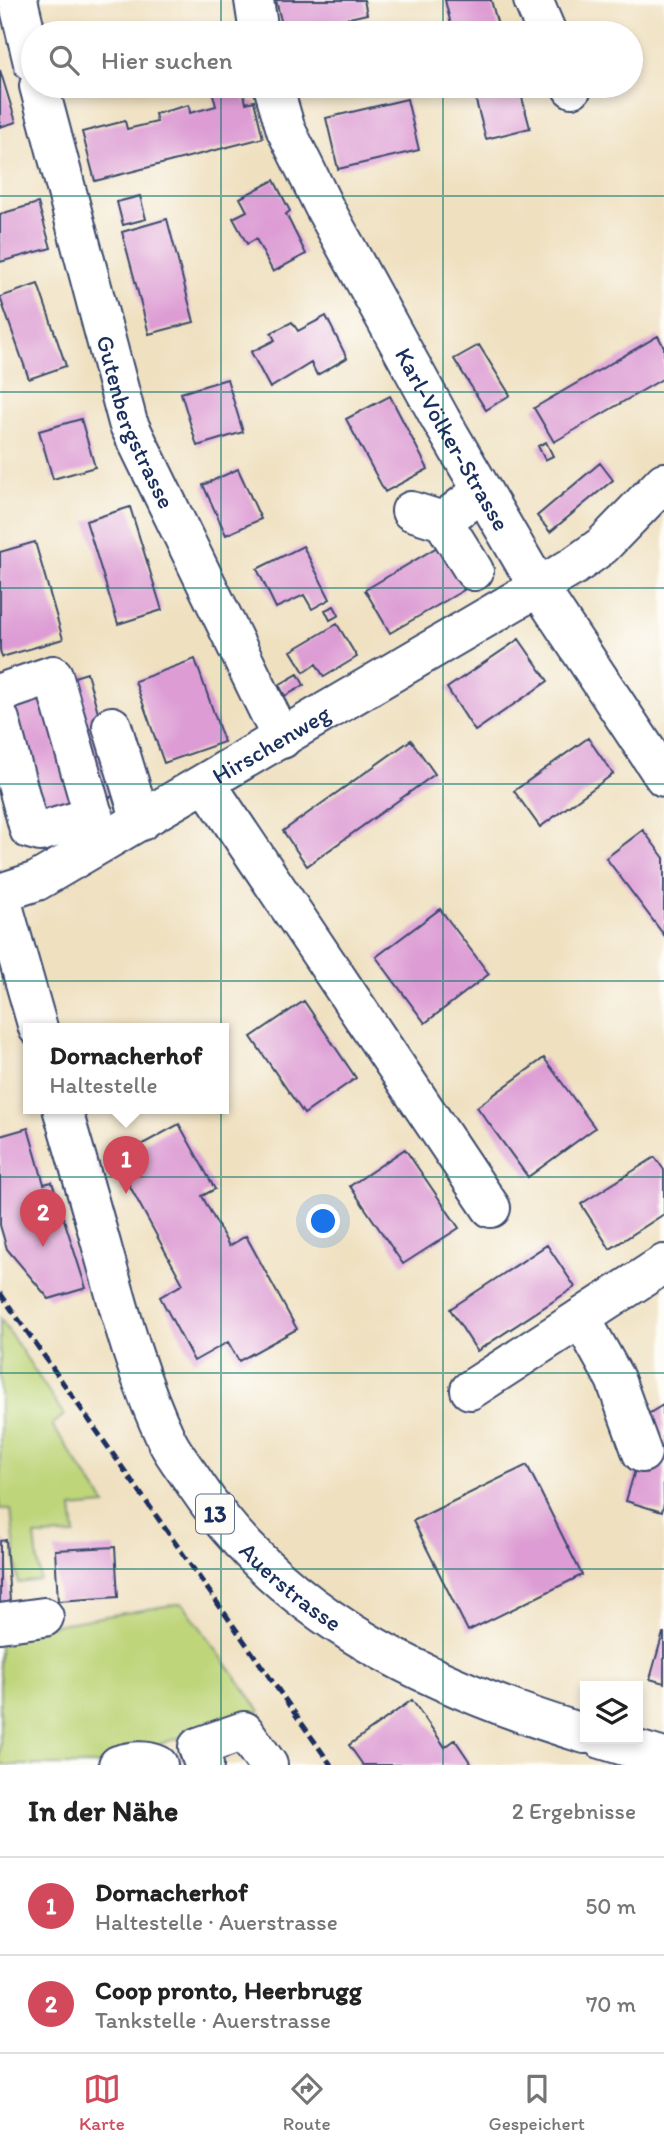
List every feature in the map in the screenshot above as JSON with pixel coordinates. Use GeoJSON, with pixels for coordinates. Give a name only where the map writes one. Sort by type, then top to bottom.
{"type":"FeatureCollection","features":[{"type":"Feature","properties":{"kind":"street"},"geometry":{"type":"LineString","coordinates":[[254,0],[257,21]]}},
{"type":"Feature","properties":{"kind":"street"},"geometry":{"type":"LineString","coordinates":[[533,0],[542,21]]}},
{"type":"Feature","properties":{"kind":"street"},"geometry":{"type":"LineString","coordinates":[[10,14],[21,37]]}},
{"type":"Feature","properties":{"kind":"street","name":"Gutenbergstrasse"},"geometry":{"type":"LineString","coordinates":[[42,98],[128,423],[282,739]]}},
{"type":"Feature","properties":{"kind":"street","name":"Karl-Völker-Strasse"},"geometry":{"type":"LineString","coordinates":[[277,98],[286,130],[324,207],[482,492],[540,588],[664,777]]}},
{"type":"Feature","properties":{"kind":"street","name":"Hirschenweg"},"geometry":{"type":"LineString","coordinates":[[0,894],[37,881],[97,830],[141,821],[448,639],[540,588],[602,546],[664,482]]}},
{"type":"Feature","properties":{"kind":"street"},"geometry":{"type":"LineString","coordinates":[[474,571],[427,516],[482,492]]}},
{"type":"Feature","properties":{"kind":"street"},"geometry":{"type":"LineString","coordinates":[[0,693],[53,675],[97,830],[40,832],[29,829],[0,720]]}},
{"type":"Feature","properties":{"kind":"street"},"geometry":{"type":"LineString","coordinates":[[113,726],[141,821]]}},
{"type":"Feature","properties":{"kind":"street"},"geometry":{"type":"LineString","coordinates":[[206,783],[491,1208]]}},
{"type":"Feature","properties":{"kind":"street"},"geometry":{"type":"LineString","coordinates":[[0,894],[37,1023]]}},
{"type":"Feature","properties":{"kind":"street","name":"Auerstrasse"},"geometry":{"type":"LineString","coordinates":[[64,1114],[131,1351],[168,1443],[217,1517],[266,1568],[317,1612],[373,1647],[444,1682],[527,1715],[580,1732]]}},
{"type":"Feature","properties":{"kind":"street"},"geometry":{"type":"LineString","coordinates":[[470,1390],[664,1264]]}},
{"type":"Feature","properties":{"kind":"street"},"geometry":{"type":"LineString","coordinates":[[581,1318],[615,1379],[642,1453]]}},
{"type":"Feature","properties":{"kind":"street"},"geometry":{"type":"LineString","coordinates":[[0,1623],[44,1617]]}},
{"type":"Feature","properties":{"kind":"street"},"geometry":{"type":"LineString","coordinates":[[204,1765],[198,1747],[244,1731],[268,1765]]}},
{"type":"Feature","properties":{"kind":"street"},"geometry":{"type":"LineString","coordinates":[[618,1744],[664,1758]]}},
{"type":"Feature","properties":{"kind":"street"},"geometry":{"type":"LineString","coordinates":[[118,1765],[127,1762],[152,1762],[158,1765]]}},
{"type":"Feature","properties":{"kind":"green space"},"geometry":{"type":"Polygon","coordinates":[[[0,1318],[64,1415],[52,1425],[106,1505],[72,1508],[75,1535],[35,1536],[40,1580],[18,1583],[11,1509],[0,1509],[0,1318]]]}},
{"type":"Feature","properties":{"kind":"green space"},"geometry":{"type":"Polygon","coordinates":[[[183,1603],[260,1711],[96,1765],[0,1765],[0,1634],[183,1603]]]}},
{"type":"Feature","properties":{"kind":"building"},"geometry":{"type":"Polygon","coordinates":[[[276,0],[364,0],[367,14],[336,21],[281,21],[276,0]]]}},
{"type":"Feature","properties":{"kind":"building"},"geometry":{"type":"Polygon","coordinates":[[[445,0],[491,0],[497,21],[450,21],[445,0]]]}},
{"type":"Feature","properties":{"kind":"building"},"geometry":{"type":"Polygon","coordinates":[[[0,70],[16,122],[0,127],[0,70]]]}},
{"type":"Feature","properties":{"kind":"building"},"geometry":{"type":"Polygon","coordinates":[[[214,98],[245,98],[246,103],[254,101],[263,138],[95,181],[82,132],[125,121],[127,129],[157,122],[155,114],[189,105],[190,113],[216,106],[214,98]]]}},
{"type":"Feature","properties":{"kind":"building"},"geometry":{"type":"Polygon","coordinates":[[[475,98],[522,98],[530,128],[486,139],[475,98]]]}},
{"type":"Feature","properties":{"kind":"building"},"geometry":{"type":"Polygon","coordinates":[[[407,99],[419,150],[338,169],[326,118],[407,99]]]}},
{"type":"Feature","properties":{"kind":"building"},"geometry":{"type":"Polygon","coordinates":[[[274,180],[290,211],[286,214],[306,254],[273,272],[256,239],[247,244],[233,218],[247,211],[240,198],[274,180]]]}},
{"type":"Feature","properties":{"kind":"building"},"geometry":{"type":"Polygon","coordinates":[[[140,196],[146,219],[123,225],[117,202],[140,196]]]}},
{"type":"Feature","properties":{"kind":"building"},"geometry":{"type":"Polygon","coordinates":[[[38,203],[51,248],[0,262],[0,214],[38,203]]]}},
{"type":"Feature","properties":{"kind":"building"},"geometry":{"type":"Polygon","coordinates":[[[167,219],[194,322],[149,334],[122,232],[167,219]]]}},
{"type":"Feature","properties":{"kind":"building"},"geometry":{"type":"Polygon","coordinates":[[[38,284],[66,366],[29,379],[0,297],[38,284]]]}},
{"type":"Feature","properties":{"kind":"building"},"geometry":{"type":"Polygon","coordinates":[[[326,316],[347,358],[317,375],[311,363],[270,388],[251,352],[275,340],[271,333],[292,322],[298,331],[326,316]]]}},
{"type":"Feature","properties":{"kind":"building"},"geometry":{"type":"Polygon","coordinates":[[[658,336],[664,347],[664,378],[554,442],[534,408],[658,336]]]}},
{"type":"Feature","properties":{"kind":"building"},"geometry":{"type":"Polygon","coordinates":[[[479,345],[510,395],[486,410],[454,359],[479,345]]]}},
{"type":"Feature","properties":{"kind":"building"},"geometry":{"type":"Polygon","coordinates":[[[227,379],[243,432],[197,446],[181,393],[227,379]]]}},
{"type":"Feature","properties":{"kind":"building"},"geometry":{"type":"Polygon","coordinates":[[[390,396],[428,469],[385,492],[346,419],[390,396]]]}},
{"type":"Feature","properties":{"kind":"building"},"geometry":{"type":"Polygon","coordinates":[[[81,419],[95,467],[53,479],[39,431],[81,419]]]}},
{"type":"Feature","properties":{"kind":"building"},"geometry":{"type":"Polygon","coordinates":[[[546,442],[553,456],[545,460],[538,446],[546,442]]]}},
{"type":"Feature","properties":{"kind":"building"},"geometry":{"type":"Polygon","coordinates":[[[600,463],[613,480],[550,532],[537,516],[600,463]]]}},
{"type":"Feature","properties":{"kind":"building"},"geometry":{"type":"Polygon","coordinates":[[[238,469],[261,519],[226,535],[203,485],[238,469]]]}},
{"type":"Feature","properties":{"kind":"building"},"geometry":{"type":"Polygon","coordinates":[[[130,507],[162,610],[118,624],[86,521],[130,507]]]}},
{"type":"Feature","properties":{"kind":"building"},"geometry":{"type":"Polygon","coordinates":[[[35,542],[63,639],[2,657],[0,552],[35,542]]]}},
{"type":"Feature","properties":{"kind":"building"},"geometry":{"type":"Polygon","coordinates":[[[303,546],[330,599],[312,609],[304,595],[276,608],[257,569],[303,546]]]}},
{"type":"Feature","properties":{"kind":"building"},"geometry":{"type":"Polygon","coordinates":[[[439,546],[464,590],[390,633],[365,590],[439,546]]]}},
{"type":"Feature","properties":{"kind":"building"},"geometry":{"type":"Polygon","coordinates":[[[334,606],[339,615],[330,620],[325,610],[334,606]]]}},
{"type":"Feature","properties":{"kind":"building"},"geometry":{"type":"Polygon","coordinates":[[[337,624],[357,657],[324,677],[316,664],[304,672],[291,651],[337,624]]]}},
{"type":"Feature","properties":{"kind":"building"},"geometry":{"type":"Polygon","coordinates":[[[519,639],[548,681],[475,731],[447,688],[519,639]]]}},
{"type":"Feature","properties":{"kind":"building"},"geometry":{"type":"Polygon","coordinates":[[[195,659],[224,742],[164,763],[135,681],[195,659]]]}},
{"type":"Feature","properties":{"kind":"building"},"geometry":{"type":"Polygon","coordinates":[[[87,673],[121,794],[100,800],[65,680],[87,673]]]}},
{"type":"Feature","properties":{"kind":"building"},"geometry":{"type":"Polygon","coordinates":[[[298,674],[304,685],[285,696],[279,685],[298,674]]]}},
{"type":"Feature","properties":{"kind":"building"},"geometry":{"type":"Polygon","coordinates":[[[46,688],[79,807],[39,818],[5,700],[46,688]]]}},
{"type":"Feature","properties":{"kind":"building"},"geometry":{"type":"Polygon","coordinates":[[[588,738],[613,774],[540,827],[514,791],[588,738]]]}},
{"type":"Feature","properties":{"kind":"building"},"geometry":{"type":"Polygon","coordinates":[[[411,740],[435,774],[307,866],[283,831],[411,740]]]}},
{"type":"Feature","properties":{"kind":"building"},"geometry":{"type":"Polygon","coordinates":[[[643,830],[664,858],[664,935],[606,858],[643,830]]]}},
{"type":"Feature","properties":{"kind":"building"},"geometry":{"type":"Polygon","coordinates":[[[440,909],[489,974],[425,1023],[376,957],[440,909]]]}},
{"type":"Feature","properties":{"kind":"building"},"geometry":{"type":"Polygon","coordinates":[[[304,1001],[356,1078],[304,1114],[251,1037],[304,1001]]]}},
{"type":"Feature","properties":{"kind":"building"},"geometry":{"type":"Polygon","coordinates":[[[544,1058],[595,1128],[528,1177],[477,1107],[544,1058]]]}},
{"type":"Feature","properties":{"kind":"building"},"geometry":{"type":"Polygon","coordinates":[[[179,1124],[215,1189],[202,1196],[229,1246],[246,1236],[297,1329],[239,1361],[228,1342],[194,1361],[160,1297],[183,1284],[115,1159],[179,1124]]]}},
{"type":"Feature","properties":{"kind":"building"},"geometry":{"type":"Polygon","coordinates":[[[28,1128],[44,1184],[52,1182],[86,1288],[49,1299],[7,1249],[0,1225],[0,1136],[28,1128]]]}},
{"type":"Feature","properties":{"kind":"building"},"geometry":{"type":"Polygon","coordinates":[[[405,1149],[459,1228],[403,1264],[350,1186],[405,1149]]]}},
{"type":"Feature","properties":{"kind":"building"},"geometry":{"type":"Polygon","coordinates":[[[655,1157],[664,1170],[664,1214],[610,1249],[581,1204],[655,1157]]]}},
{"type":"Feature","properties":{"kind":"building"},"geometry":{"type":"Polygon","coordinates":[[[547,1245],[575,1287],[477,1351],[450,1309],[547,1245]]]}},
{"type":"Feature","properties":{"kind":"building"},"geometry":{"type":"Polygon","coordinates":[[[663,1405],[662,1512],[626,1501],[637,1463],[635,1422],[663,1405]]]}},
{"type":"Feature","properties":{"kind":"building"},"geometry":{"type":"Polygon","coordinates":[[[527,1465],[582,1575],[468,1631],[413,1521],[527,1465]]]}},
{"type":"Feature","properties":{"kind":"building"},"geometry":{"type":"Polygon","coordinates":[[[6,1540],[10,1602],[0,1603],[0,1541],[6,1540]]]}},
{"type":"Feature","properties":{"kind":"building"},"geometry":{"type":"Polygon","coordinates":[[[115,1547],[118,1597],[58,1601],[55,1550],[115,1547]]]}},
{"type":"Feature","properties":{"kind":"building"},"geometry":{"type":"Polygon","coordinates":[[[664,1633],[664,1683],[650,1679],[664,1633]]]}},
{"type":"Feature","properties":{"kind":"building"},"geometry":{"type":"Polygon","coordinates":[[[412,1700],[445,1747],[455,1740],[472,1765],[363,1765],[349,1745],[412,1700]]]}},
{"type":"Feature","properties":{"kind":"railway"},"geometry":{"type":"LineString","coordinates":[[0,1293],[331,1765]]}},
{"type":"Feature","properties":{"kind":"place","name":"Dornacherhof"},"geometry":{"type":"Point","coordinates":[126,1194]}},
{"type":"Feature","properties":{"kind":"place","name":"Coop pronto, Heerbrugg"},"geometry":{"type":"Point","coordinates":[43,1247]}}]}
